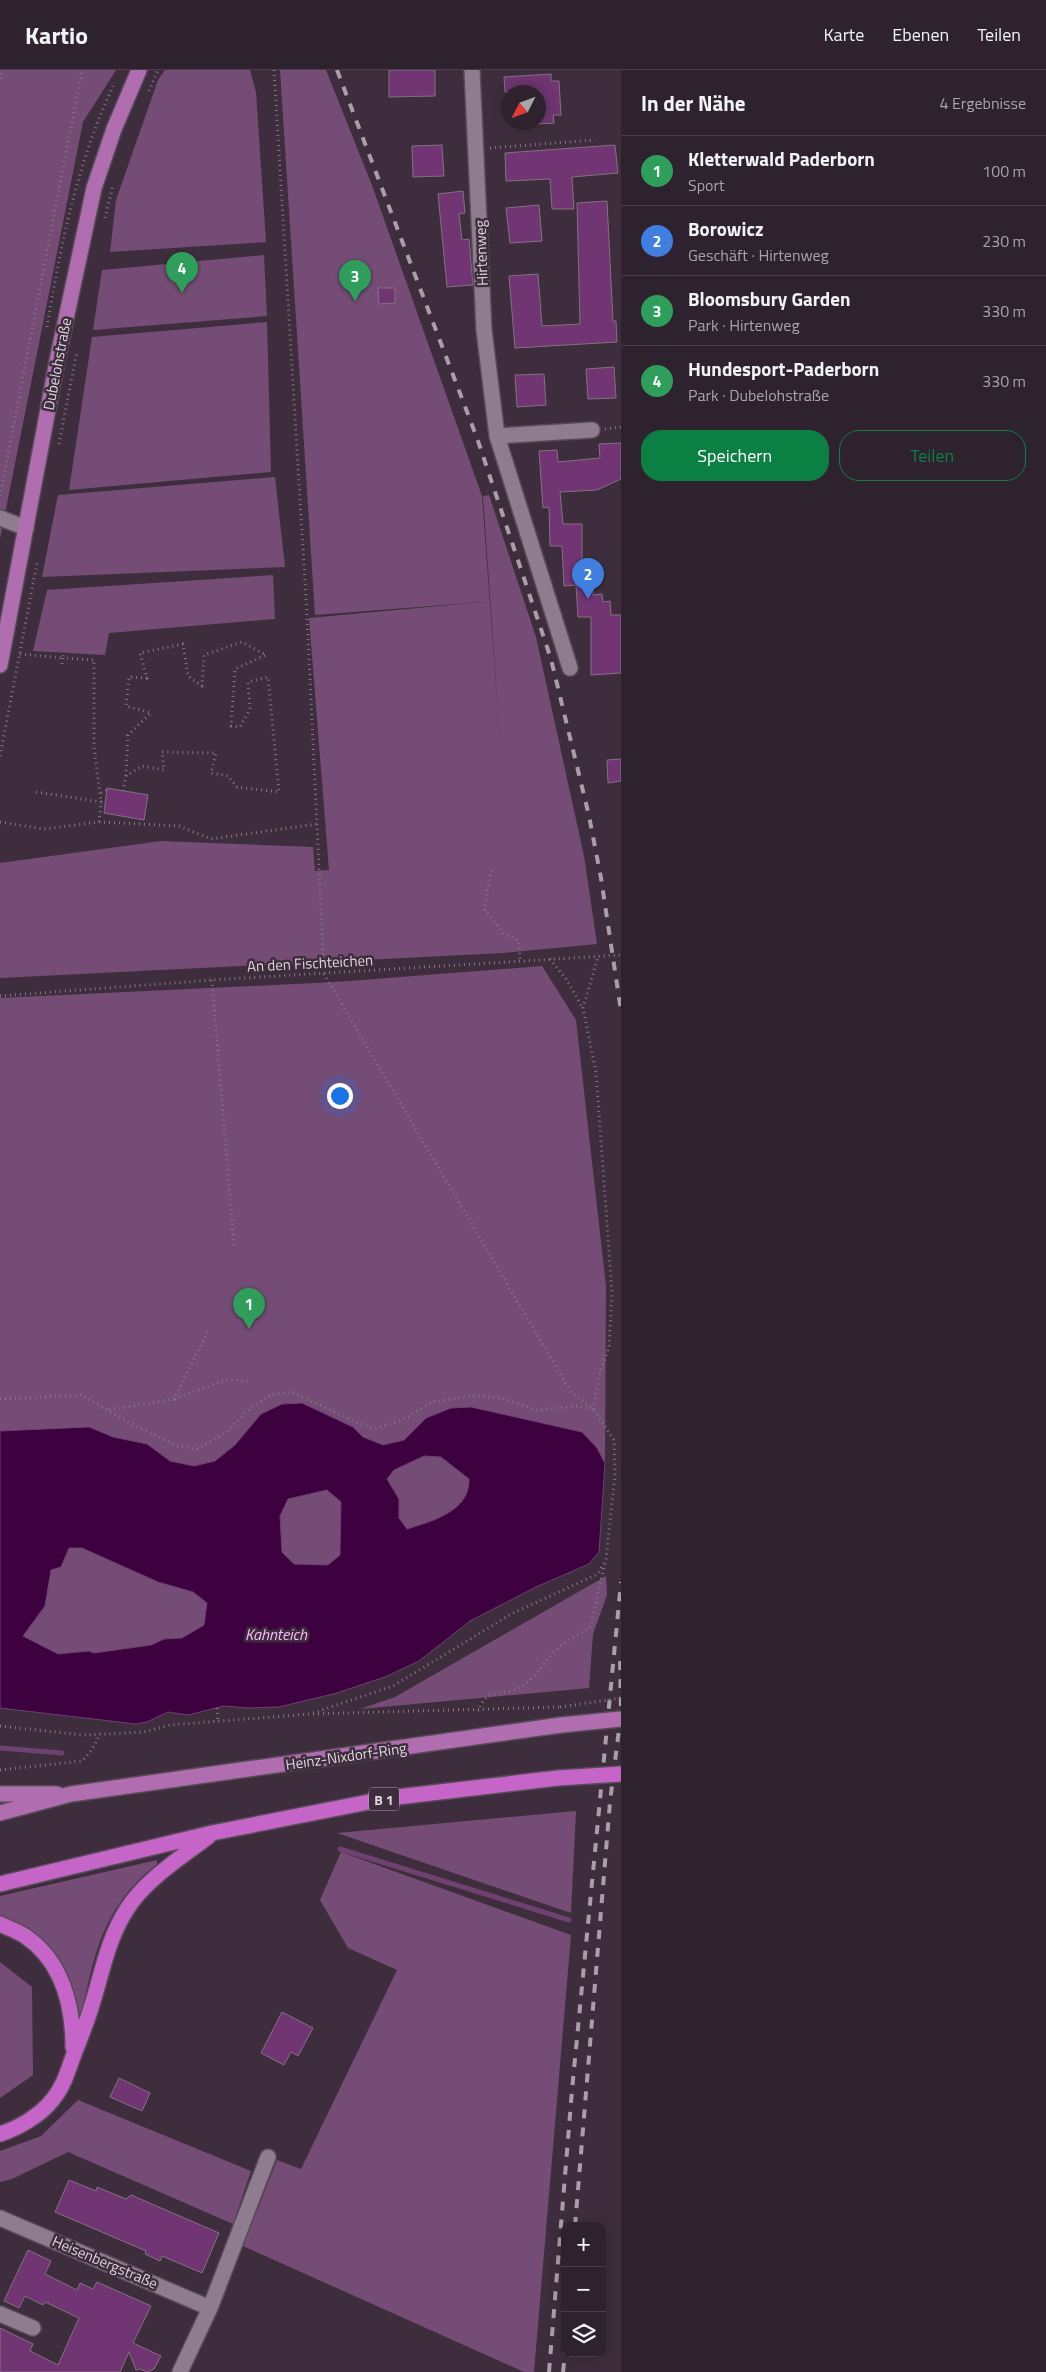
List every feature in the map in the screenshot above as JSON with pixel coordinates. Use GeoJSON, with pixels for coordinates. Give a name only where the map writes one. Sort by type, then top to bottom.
{"type":"FeatureCollection","features":[{"type":"Feature","properties":{"kind":"highway","name":"B 1"},"geometry":{"type":"LineString","coordinates":[[0,1884],[212,1833],[389,1798],[558,1778],[621,1774]]}},
{"type":"Feature","properties":{"kind":"highway","name":"B 1"},"geometry":{"type":"LineString","coordinates":[[73,2057],[91,2008],[111,1938],[128,1906],[145,1887],[212,1833]]}},
{"type":"Feature","properties":{"kind":"highway"},"geometry":{"type":"LineString","coordinates":[[0,1924],[25,1936],[38,1948],[60,1978],[73,2023],[73,2057],[65,2080],[53,2100],[36,2115],[13,2130],[0,2134]]}},
{"type":"Feature","properties":{"kind":"main road","name":"Dubelohstraße"},"geometry":{"type":"LineString","coordinates":[[0,665],[58,356],[94,188],[114,129],[139,70]]}},
{"type":"Feature","properties":{"kind":"main road","name":"Heinz-Nixdorf-Ring"},"geometry":{"type":"LineString","coordinates":[[0,1813],[70,1794],[561,1725],[621,1719]]}},
{"type":"Feature","properties":{"kind":"main road","name":"Heinz-Nixdorf-Ring"},"geometry":{"type":"LineString","coordinates":[[0,1794],[70,1794]]}},
{"type":"Feature","properties":{"kind":"street","name":"Hirtenweg"},"geometry":{"type":"LineString","coordinates":[[472,70],[484,330],[497,436],[570,668]]}},
{"type":"Feature","properties":{"kind":"street"},"geometry":{"type":"LineString","coordinates":[[497,436],[592,430]]}},
{"type":"Feature","properties":{"kind":"street"},"geometry":{"type":"LineString","coordinates":[[0,518],[26,528]]}},
{"type":"Feature","properties":{"kind":"street"},"geometry":{"type":"LineString","coordinates":[[180,2372],[210,2308],[268,2157]]}},
{"type":"Feature","properties":{"kind":"street","name":"Heisenbergstraße"},"geometry":{"type":"LineString","coordinates":[[0,2218],[210,2308]]}},
{"type":"Feature","properties":{"kind":"street"},"geometry":{"type":"LineString","coordinates":[[0,2314],[33,2328]]}},
{"type":"Feature","properties":{"kind":"path"},"geometry":{"type":"LineString","coordinates":[[0,79],[3,70]]}},
{"type":"Feature","properties":{"kind":"path"},"geometry":{"type":"LineString","coordinates":[[0,496],[82,70]]}},
{"type":"Feature","properties":{"kind":"path"},"geometry":{"type":"LineString","coordinates":[[148,92],[158,70]]}},
{"type":"Feature","properties":{"kind":"path"},"geometry":{"type":"LineString","coordinates":[[274,70],[306,615],[324,974],[571,1392],[593,1409],[614,1440],[615,1475],[606,1559],[590,1628],[557,1649],[534,1678],[520,1688],[490,1695],[481,1701],[478,1711]]}},
{"type":"Feature","properties":{"kind":"path"},"geometry":{"type":"LineString","coordinates":[[477,149],[595,140]]}},
{"type":"Feature","properties":{"kind":"path"},"geometry":{"type":"LineString","coordinates":[[103,228],[114,182]]}},
{"type":"Feature","properties":{"kind":"path"},"geometry":{"type":"LineString","coordinates":[[59,446],[77,350]]}},
{"type":"Feature","properties":{"kind":"path"},"geometry":{"type":"LineString","coordinates":[[0,756],[37,561]]}},
{"type":"Feature","properties":{"kind":"path"},"geometry":{"type":"LineString","coordinates":[[123,791],[126,776],[128,735],[151,713],[126,706],[129,677],[146,678],[140,653],[183,644],[188,676],[202,686],[204,655],[242,642],[266,655],[235,669],[231,726],[240,728],[250,709],[248,682],[268,677],[279,792],[237,787],[228,776],[212,772],[216,752],[162,752],[164,770],[142,766],[126,776]]}},
{"type":"Feature","properties":{"kind":"path"},"geometry":{"type":"LineString","coordinates":[[20,654],[94,660],[94,747],[101,794],[99,822]]}},
{"type":"Feature","properties":{"kind":"path"},"geometry":{"type":"LineString","coordinates":[[62,664],[63,656]]}},
{"type":"Feature","properties":{"kind":"path"},"geometry":{"type":"LineString","coordinates":[[101,794],[107,790]]}},
{"type":"Feature","properties":{"kind":"path"},"geometry":{"type":"LineString","coordinates":[[36,792],[101,802]]}},
{"type":"Feature","properties":{"kind":"path"},"geometry":{"type":"LineString","coordinates":[[0,822],[44,829],[99,822],[179,826],[211,839],[317,824]]}},
{"type":"Feature","properties":{"kind":"path"},"geometry":{"type":"LineString","coordinates":[[491,870],[484,909],[504,934],[518,941],[520,961]]}},
{"type":"Feature","properties":{"kind":"path","name":"An den Fischteichen"},"geometry":{"type":"LineString","coordinates":[[0,996],[212,980],[621,955]]}},
{"type":"Feature","properties":{"kind":"path"},"geometry":{"type":"LineString","coordinates":[[583,1008],[598,956]]}},
{"type":"Feature","properties":{"kind":"path"},"geometry":{"type":"LineString","coordinates":[[550,959],[567,980],[583,1008],[596,1072],[612,1293],[609,1348],[600,1372],[593,1409]]}},
{"type":"Feature","properties":{"kind":"path"},"geometry":{"type":"LineString","coordinates":[[212,980],[234,1246]]}},
{"type":"Feature","properties":{"kind":"path"},"geometry":{"type":"LineString","coordinates":[[174,1399],[209,1329]]}},
{"type":"Feature","properties":{"kind":"path"},"geometry":{"type":"LineString","coordinates":[[109,1410],[174,1399],[225,1380],[249,1381]]}},
{"type":"Feature","properties":{"kind":"path"},"geometry":{"type":"LineString","coordinates":[[0,1399],[81,1395],[177,1446],[196,1449],[226,1432],[246,1412],[270,1395],[292,1392],[354,1421],[376,1429],[402,1420],[432,1402],[470,1396],[502,1398],[536,1410],[577,1406],[593,1409]]}},
{"type":"Feature","properties":{"kind":"path"},"geometry":{"type":"LineString","coordinates":[[310,1714],[393,1686],[513,1613],[598,1574],[606,1559]]}},
{"type":"Feature","properties":{"kind":"path"},"geometry":{"type":"LineString","coordinates":[[0,1726],[83,1735],[144,1732],[170,1725],[218,1720],[310,1714],[478,1711],[560,1707],[621,1698]]}},
{"type":"Feature","properties":{"kind":"path"},"geometry":{"type":"LineString","coordinates":[[217,1708],[218,1720]]}},
{"type":"Feature","properties":{"kind":"path"},"geometry":{"type":"LineString","coordinates":[[0,1770],[82,1761],[92,1750],[100,1734]]}},
{"type":"Feature","properties":{"kind":"shaded area"},"geometry":{"type":"Polygon","coordinates":[[[0,70],[116,70],[83,122],[0,539],[0,70]]]}},
{"type":"Feature","properties":{"kind":"shaded area"},"geometry":{"type":"Polygon","coordinates":[[[165,70],[250,70],[256,92],[266,242],[110,252],[116,200],[158,80],[165,70]]]}},
{"type":"Feature","properties":{"kind":"shaded area"},"geometry":{"type":"Polygon","coordinates":[[[280,70],[326,70],[373,188],[482,496],[500,740],[483,496],[489,495],[536,637],[584,856],[597,944],[503,953],[0,978],[0,863],[161,841],[313,847],[315,871],[329,870],[309,618],[483,602],[315,615],[280,70]]]}},
{"type":"Feature","properties":{"kind":"shaded area"},"geometry":{"type":"Polygon","coordinates":[[[264,255],[267,316],[93,330],[102,270],[264,255]]]}},
{"type":"Feature","properties":{"kind":"shaded area"},"geometry":{"type":"Polygon","coordinates":[[[267,322],[271,472],[69,490],[92,337],[267,322]]]}},
{"type":"Feature","properties":{"kind":"shaded area"},"geometry":{"type":"Polygon","coordinates":[[[275,477],[285,567],[42,577],[58,495],[275,477]]]}},
{"type":"Feature","properties":{"kind":"shaded area"},"geometry":{"type":"Polygon","coordinates":[[[273,575],[275,619],[109,633],[105,655],[33,651],[47,590],[273,575]]]}},
{"type":"Feature","properties":{"kind":"shaded area"},"geometry":{"type":"Polygon","coordinates":[[[542,966],[576,1020],[606,1286],[605,1463],[597,1448],[582,1432],[532,1422],[426,1418],[404,1440],[383,1445],[363,1437],[353,1427],[302,1403],[282,1404],[261,1414],[235,1445],[215,1461],[194,1466],[170,1461],[147,1444],[113,1437],[89,1427],[0,1431],[0,998],[336,982],[542,966]]]}},
{"type":"Feature","properties":{"kind":"shaded area"},"geometry":{"type":"Polygon","coordinates":[[[424,1456],[441,1457],[469,1479],[468,1490],[457,1507],[448,1513],[407,1529],[399,1518],[399,1499],[387,1479],[394,1470],[424,1456]]]}},
{"type":"Feature","properties":{"kind":"shaded area"},"geometry":{"type":"Polygon","coordinates":[[[327,1490],[341,1502],[340,1555],[328,1565],[294,1564],[282,1552],[280,1515],[288,1499],[327,1490]]]}},
{"type":"Feature","properties":{"kind":"shaded area"},"geometry":{"type":"Polygon","coordinates":[[[69,1548],[82,1548],[158,1582],[193,1592],[207,1603],[204,1625],[182,1638],[164,1639],[151,1645],[94,1653],[89,1651],[58,1654],[23,1636],[45,1606],[51,1569],[61,1567],[69,1548]]]}},
{"type":"Feature","properties":{"kind":"shaded area"},"geometry":{"type":"Polygon","coordinates":[[[606,1576],[607,1595],[593,1634],[589,1688],[360,1709],[395,1697],[606,1576]]]}},
{"type":"Feature","properties":{"kind":"shaded area"},"geometry":{"type":"Polygon","coordinates":[[[576,1811],[571,1913],[337,1833],[576,1811]]]}},
{"type":"Feature","properties":{"kind":"shaded area"},"geometry":{"type":"Polygon","coordinates":[[[341,1852],[571,1935],[534,2372],[524,2372],[243,2246],[277,2160],[301,2169],[397,1970],[348,1948],[320,1900],[341,1852]]]}},
{"type":"Feature","properties":{"kind":"shaded area"},"geometry":{"type":"Polygon","coordinates":[[[157,1860],[157,1864],[123,1898],[112,1916],[96,1955],[80,2022],[76,2001],[63,1971],[44,1950],[0,1919],[0,1896],[157,1860]]]}},
{"type":"Feature","properties":{"kind":"shaded area"},"geometry":{"type":"Polygon","coordinates":[[[0,1962],[32,1987],[33,2075],[0,2098],[0,1962]]]}},
{"type":"Feature","properties":{"kind":"shaded area"},"geometry":{"type":"Polygon","coordinates":[[[78,2100],[251,2171],[233,2224],[68,2152],[12,2179],[0,2182],[0,2151],[41,2136],[78,2100]]]}},
{"type":"Feature","properties":{"kind":"water","name":"Kahnteich"},"geometry":{"type":"Polygon","coordinates":[[[302,1403],[353,1427],[363,1437],[383,1445],[404,1440],[426,1418],[451,1408],[471,1407],[582,1432],[597,1448],[605,1463],[599,1552],[589,1564],[536,1587],[470,1621],[419,1661],[385,1677],[337,1693],[279,1707],[248,1708],[224,1706],[188,1715],[168,1712],[147,1722],[136,1724],[0,1708],[0,1431],[89,1427],[113,1437],[147,1444],[170,1461],[194,1466],[215,1461],[235,1445],[261,1414],[282,1404],[302,1403]],[[424,1456],[394,1470],[387,1479],[399,1499],[399,1518],[407,1529],[448,1513],[457,1507],[468,1490],[469,1479],[441,1457],[424,1456]],[[327,1490],[288,1499],[280,1516],[282,1552],[294,1564],[328,1565],[340,1555],[341,1502],[327,1490]],[[69,1548],[61,1567],[51,1570],[45,1606],[23,1636],[58,1654],[89,1651],[94,1653],[151,1645],[164,1639],[182,1638],[204,1625],[207,1603],[193,1592],[158,1582],[82,1548],[69,1548]]]}},
{"type":"Feature","properties":{"kind":"building"},"geometry":{"type":"Polygon","coordinates":[[[389,70],[435,70],[435,96],[389,97],[389,70]]]}},
{"type":"Feature","properties":{"kind":"building"},"geometry":{"type":"Polygon","coordinates":[[[551,74],[551,81],[559,81],[561,115],[553,115],[554,123],[546,124],[546,85],[505,85],[504,77],[551,74]]]}},
{"type":"Feature","properties":{"kind":"building"},"geometry":{"type":"Polygon","coordinates":[[[442,145],[444,176],[413,177],[412,146],[442,145]]]}},
{"type":"Feature","properties":{"kind":"building"},"geometry":{"type":"Polygon","coordinates":[[[615,145],[618,173],[572,177],[574,209],[552,209],[550,179],[506,181],[505,153],[615,145]]]}},
{"type":"Feature","properties":{"kind":"building"},"geometry":{"type":"Polygon","coordinates":[[[463,191],[465,213],[459,214],[462,240],[469,239],[473,285],[447,287],[438,194],[463,191]]]}},
{"type":"Feature","properties":{"kind":"building"},"geometry":{"type":"Polygon","coordinates":[[[607,201],[613,321],[616,321],[617,342],[515,348],[509,276],[538,274],[542,326],[580,324],[577,203],[607,201]]]}},
{"type":"Feature","properties":{"kind":"building"},"geometry":{"type":"Polygon","coordinates":[[[539,205],[542,241],[510,243],[506,208],[539,205]]]}},
{"type":"Feature","properties":{"kind":"building"},"geometry":{"type":"Polygon","coordinates":[[[378,288],[395,288],[395,303],[379,304],[378,288]]]}},
{"type":"Feature","properties":{"kind":"building"},"geometry":{"type":"Polygon","coordinates":[[[614,367],[616,398],[588,399],[586,369],[614,367]]]}},
{"type":"Feature","properties":{"kind":"building"},"geometry":{"type":"Polygon","coordinates":[[[544,374],[546,405],[517,407],[515,375],[544,374]]]}},
{"type":"Feature","properties":{"kind":"building"},"geometry":{"type":"Polygon","coordinates":[[[621,443],[621,479],[597,490],[560,492],[563,524],[582,524],[582,560],[592,559],[593,595],[602,594],[603,602],[610,601],[611,615],[621,615],[621,673],[591,675],[591,617],[578,617],[576,585],[564,586],[562,546],[550,546],[549,507],[543,508],[539,451],[557,450],[558,462],[600,458],[599,444],[621,443]]]}},
{"type":"Feature","properties":{"kind":"building"},"geometry":{"type":"Polygon","coordinates":[[[621,759],[621,781],[608,783],[607,760],[621,759]]]}},
{"type":"Feature","properties":{"kind":"building"},"geometry":{"type":"Polygon","coordinates":[[[107,788],[148,795],[144,820],[104,813],[107,788]]]}},
{"type":"Feature","properties":{"kind":"building"},"geometry":{"type":"Polygon","coordinates":[[[282,2012],[313,2028],[298,2056],[291,2052],[284,2065],[261,2053],[282,2012]]]}},
{"type":"Feature","properties":{"kind":"building"},"geometry":{"type":"Polygon","coordinates":[[[119,2078],[150,2093],[142,2111],[110,2097],[119,2078]]]}},
{"type":"Feature","properties":{"kind":"building"},"geometry":{"type":"Polygon","coordinates":[[[69,2180],[96,2191],[97,2187],[126,2199],[131,2195],[219,2233],[202,2273],[162,2256],[160,2261],[145,2254],[146,2251],[55,2212],[69,2180]]]}},
{"type":"Feature","properties":{"kind":"building"},"geometry":{"type":"Polygon","coordinates":[[[28,2250],[51,2261],[45,2274],[77,2290],[80,2283],[93,2289],[97,2282],[151,2306],[133,2343],[161,2356],[154,2369],[147,2372],[140,2369],[136,2370],[129,2352],[120,2372],[0,2372],[0,2328],[33,2344],[30,2351],[58,2365],[79,2318],[45,2302],[43,2305],[25,2296],[19,2308],[4,2301],[28,2250]]]}},
{"type":"Feature","properties":{"kind":"waterway"},"geometry":{"type":"LineString","coordinates":[[0,1748],[62,1753]]}},
{"type":"Feature","properties":{"kind":"waterway"},"geometry":{"type":"LineString","coordinates":[[340,1849],[569,1920]]}},
{"type":"Feature","properties":{"kind":"railway"},"geometry":{"type":"LineString","coordinates":[[337,70],[477,438],[551,659],[589,816],[601,878],[621,1011]]}},
{"type":"Feature","properties":{"kind":"railway"},"geometry":{"type":"LineString","coordinates":[[549,2372],[572,2090],[621,1582]]}},
{"type":"Feature","properties":{"kind":"railway"},"geometry":{"type":"LineString","coordinates":[[575,2222],[610,1802],[621,1713],[620,1657]]}},
{"type":"Feature","properties":{"kind":"railway"},"geometry":{"type":"LineString","coordinates":[[563,2372],[565,2357]]}},
{"type":"Feature","properties":{"kind":"place","name":"Hundesport-Paderborn"},"geometry":{"type":"Point","coordinates":[182,293]}},
{"type":"Feature","properties":{"kind":"place","name":"Bloomsbury Garden"},"geometry":{"type":"Point","coordinates":[355,301]}},
{"type":"Feature","properties":{"kind":"place","name":"Borowicz"},"geometry":{"type":"Point","coordinates":[588,599]}},
{"type":"Feature","properties":{"kind":"place","name":"Kletterwald Paderborn"},"geometry":{"type":"Point","coordinates":[249,1329]}}]}
